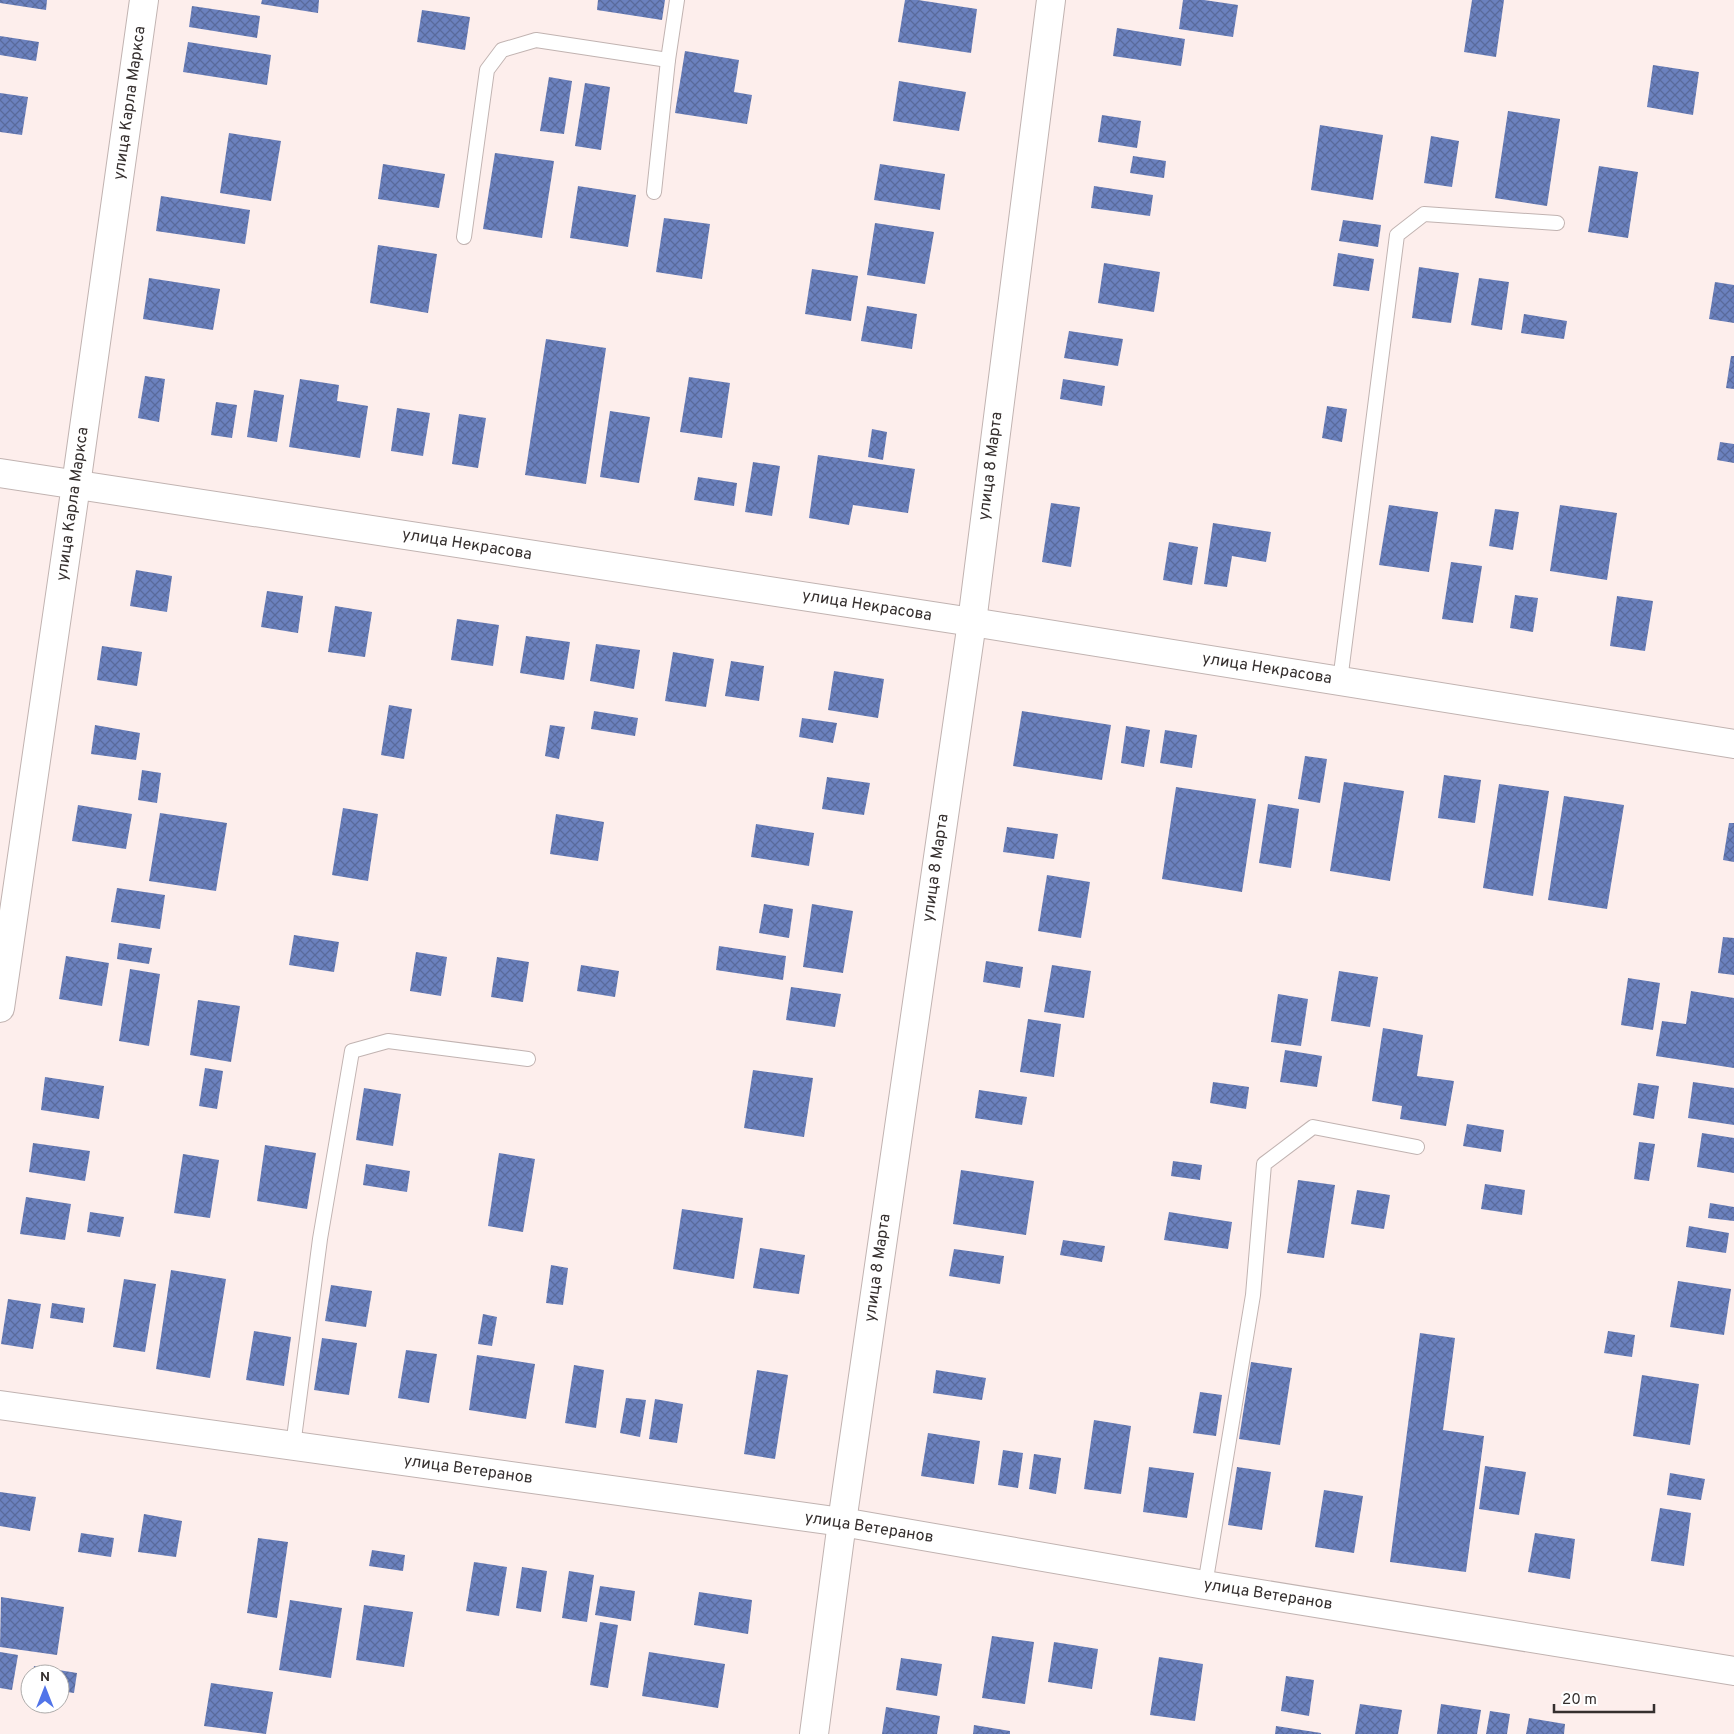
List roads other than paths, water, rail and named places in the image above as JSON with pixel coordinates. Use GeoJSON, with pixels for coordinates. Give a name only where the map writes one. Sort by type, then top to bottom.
{"type":"FeatureCollection","features":[{"type":"Feature","properties":{"kind":"street","name":"улица Карла Маркса"},"geometry":{"type":"LineString","coordinates":[[0,1008],[144,0]]}},
{"type":"Feature","properties":{"kind":"street","name":"улица 8 Марта"},"geometry":{"type":"LineString","coordinates":[[814,1734],[842,1522],[972,622],[1051,0]]}},
{"type":"Feature","properties":{"kind":"street","name":"улица Некрасова"},"geometry":{"type":"LineString","coordinates":[[0,473],[972,622],[1734,744]]}},
{"type":"Feature","properties":{"kind":"street","name":"улица Ветеранов"},"geometry":{"type":"LineString","coordinates":[[0,1404],[842,1522],[1205,1585],[1734,1671]]}},
{"type":"Feature","properties":{"kind":"lane"},"geometry":{"type":"LineString","coordinates":[[654,192],[668,60],[677,0]]}},
{"type":"Feature","properties":{"kind":"lane"},"geometry":{"type":"LineString","coordinates":[[464,236],[487,70],[502,50],[536,40],[668,60]]}},
{"type":"Feature","properties":{"kind":"lane"},"geometry":{"type":"LineString","coordinates":[[1340,681],[1397,235],[1424,214],[1557,223]]}},
{"type":"Feature","properties":{"kind":"lane"},"geometry":{"type":"LineString","coordinates":[[293,1446],[320,1239],[352,1051],[388,1041],[528,1059]]}},
{"type":"Feature","properties":{"kind":"lane"},"geometry":{"type":"LineString","coordinates":[[1205,1585],[1253,1295],[1264,1164],[1313,1127],[1417,1148]]}}]}
